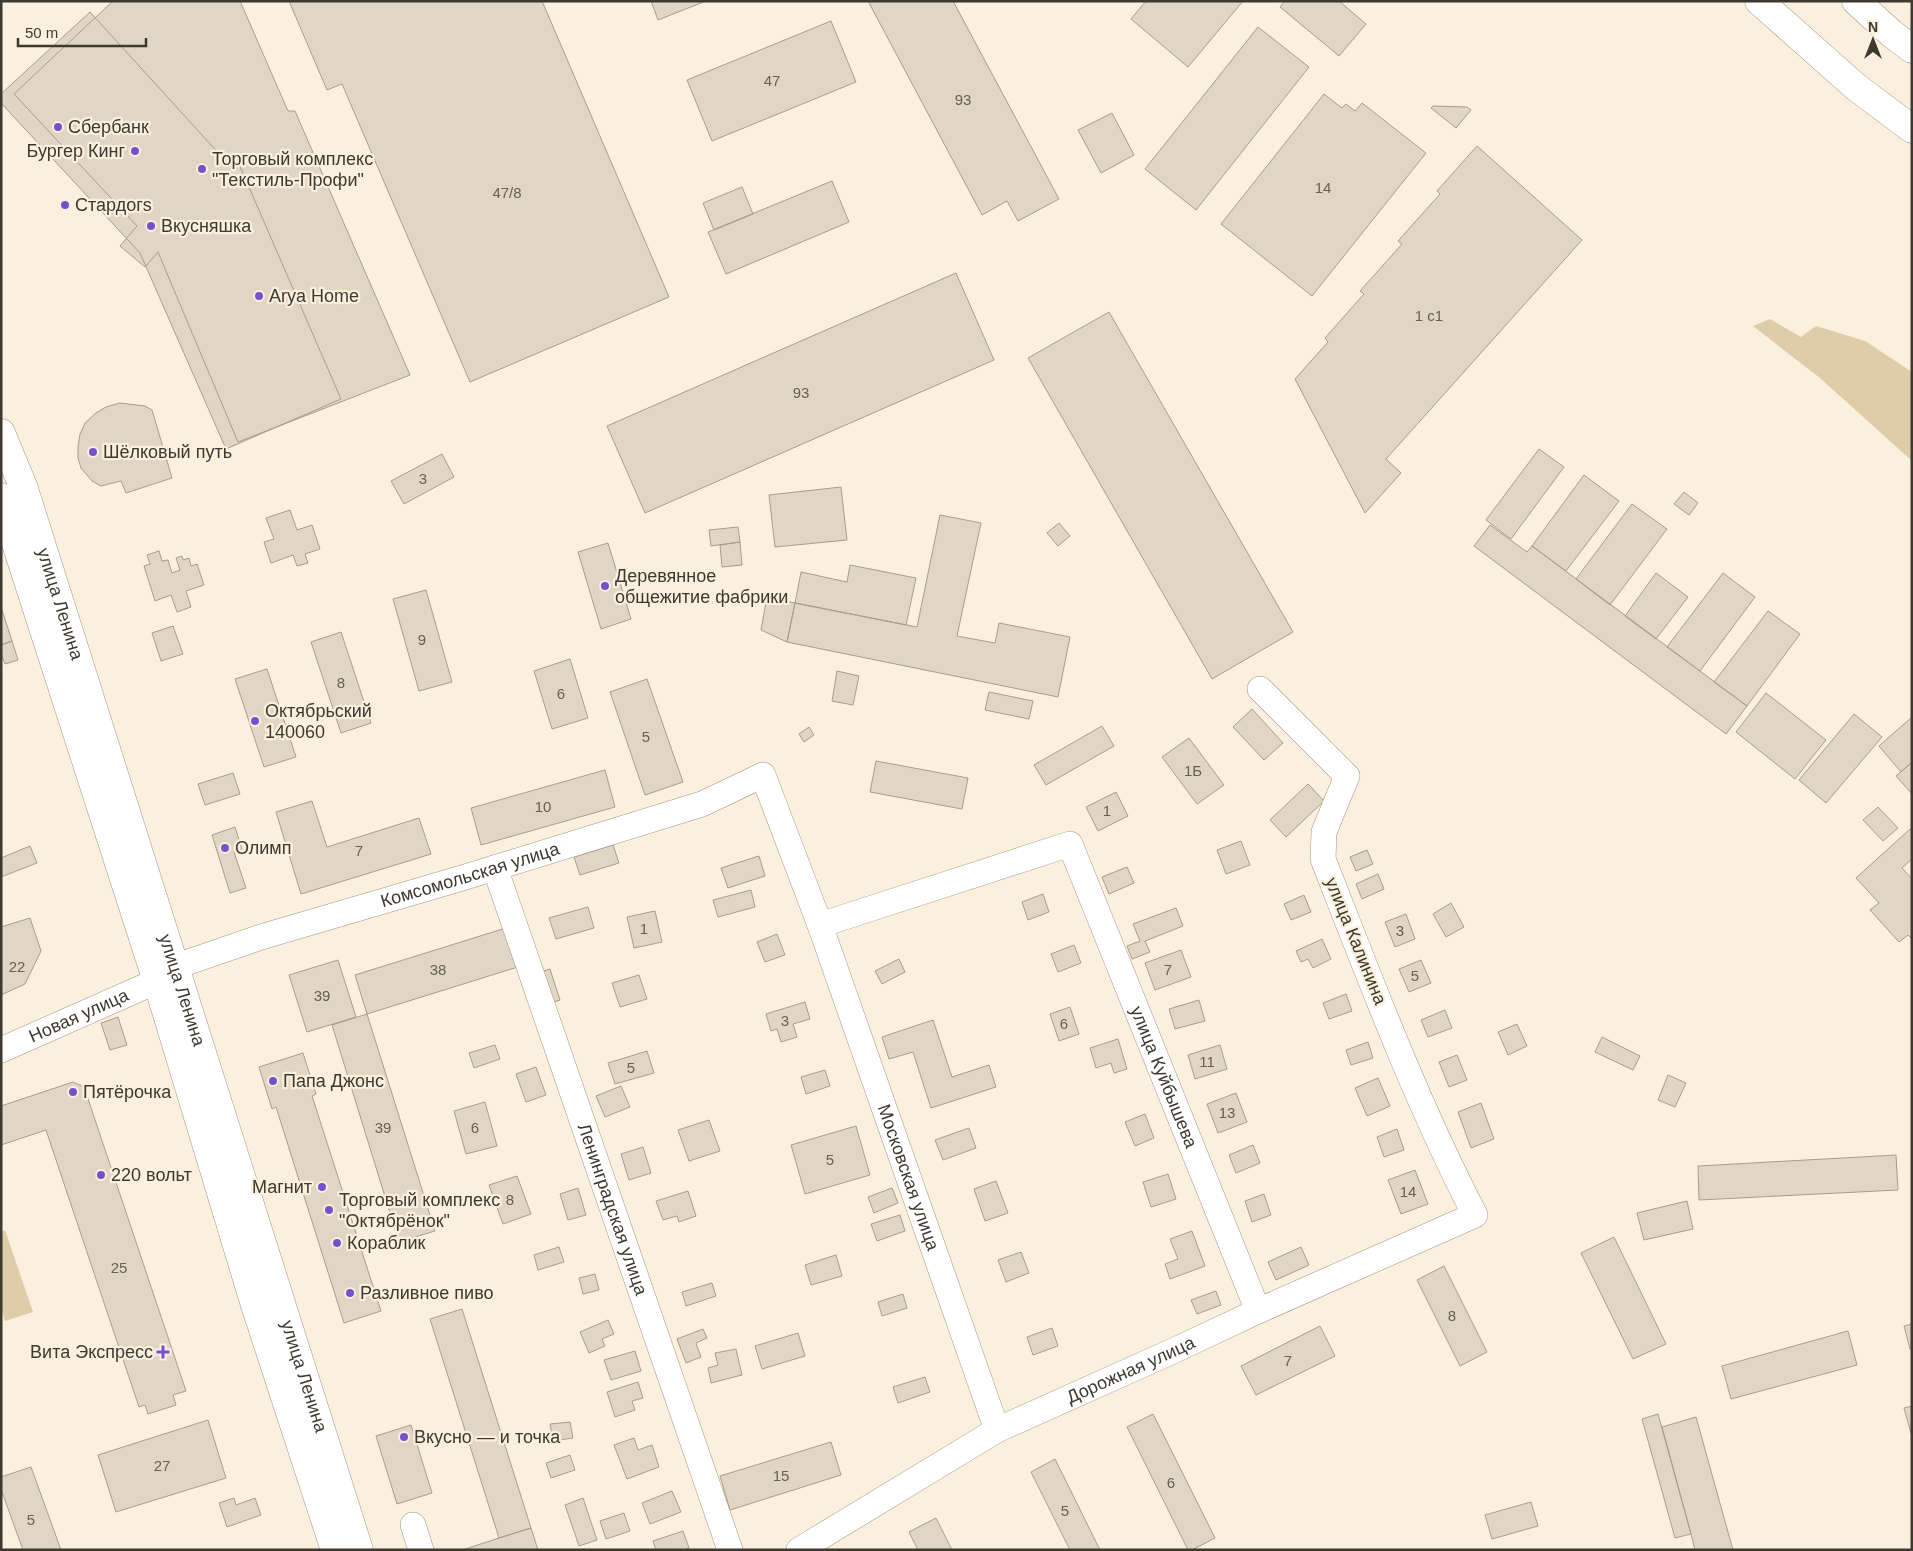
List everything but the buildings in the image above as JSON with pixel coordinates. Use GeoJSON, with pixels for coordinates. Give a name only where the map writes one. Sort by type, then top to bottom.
{"type":"FeatureCollection","features":[{"type":"Feature","properties":{"kind":"main road"},"geometry":{"type":"LineString","coordinates":[[1759,1],[1856,87],[1912,129]]}},
{"type":"Feature","properties":{"kind":"main road"},"geometry":{"type":"LineString","coordinates":[[1856,1],[1891,33],[1912,49]]}},
{"type":"Feature","properties":{"kind":"main road","name":"улица Ленина"},"geometry":{"type":"LineString","coordinates":[[1,433],[23,486],[166,974],[255,1305],[335,1550]]}},
{"type":"Feature","properties":{"kind":"main road","name":"улица Ленина"},"geometry":{"type":"LineString","coordinates":[[1,498],[166,974],[359,1550]]}},
{"type":"Feature","properties":{"kind":"street","name":"улица Калинина"},"geometry":{"type":"LineString","coordinates":[[1260,689],[1347,776],[1324,832],[1323,859],[1397,1044],[1461,1188],[1475,1215]]}},
{"type":"Feature","properties":{"kind":"street","name":"Комсомольская улица"},"geometry":{"type":"LineString","coordinates":[[166,974],[252,940],[702,804],[764,775]]}},
{"type":"Feature","properties":{"kind":"street","name":"Московская улица"},"geometry":{"type":"LineString","coordinates":[[764,775],[820,925],[997,1430]]}},
{"type":"Feature","properties":{"kind":"street","name":"улица Куйбышева"},"geometry":{"type":"LineString","coordinates":[[820,925],[1070,844],[1258,1311]]}},
{"type":"Feature","properties":{"kind":"street","name":"Ленинградская улица"},"geometry":{"type":"LineString","coordinates":[[495,868],[730,1550]]}},
{"type":"Feature","properties":{"kind":"street","name":"Новая улица"},"geometry":{"type":"LineString","coordinates":[[1,1050],[166,974]]}},
{"type":"Feature","properties":{"kind":"street","name":"Дорожная улица"},"geometry":{"type":"LineString","coordinates":[[799,1550],[997,1430],[1475,1215]]}},
{"type":"Feature","properties":{"kind":"street"},"geometry":{"type":"LineString","coordinates":[[413,1525],[422,1550]]}},
{"type":"Feature","properties":{"kind":"shaded area"},"geometry":{"type":"Polygon","coordinates":[[[1770,319],[1801,337],[1816,326],[1865,341],[1912,372],[1912,461],[1820,378],[1753,326],[1770,319]]]}},
{"type":"Feature","properties":{"kind":"shaded area"},"geometry":{"type":"Polygon","coordinates":[[[5,1230],[33,1312],[5,1321],[1,1309],[1,1232],[5,1230]]]}},
{"type":"Feature","properties":{"kind":"place","name":"Сбербанк"},"geometry":{"type":"Point","coordinates":[58,127]}},
{"type":"Feature","properties":{"kind":"place","name":"Бургер Кинг"},"geometry":{"type":"Point","coordinates":[135,151]}},
{"type":"Feature","properties":{"kind":"place","name":"Торговый комплекс \"Текстиль-Профи\""},"geometry":{"type":"Point","coordinates":[202,169]}},
{"type":"Feature","properties":{"kind":"place","name":"Стардогs"},"geometry":{"type":"Point","coordinates":[65,205]}},
{"type":"Feature","properties":{"kind":"place","name":"Вкусняшка"},"geometry":{"type":"Point","coordinates":[151,226]}},
{"type":"Feature","properties":{"kind":"place","name":"Arya Home"},"geometry":{"type":"Point","coordinates":[259,296]}},
{"type":"Feature","properties":{"kind":"place","name":"Шёлковый путь"},"geometry":{"type":"Point","coordinates":[93,452]}},
{"type":"Feature","properties":{"kind":"place","name":"Деревянное общежитие фабрики"},"geometry":{"type":"Point","coordinates":[605,586]}},
{"type":"Feature","properties":{"kind":"place","name":"Октябрьский 140060"},"geometry":{"type":"Point","coordinates":[255,721]}},
{"type":"Feature","properties":{"kind":"place","name":"Олимп"},"geometry":{"type":"Point","coordinates":[225,848]}},
{"type":"Feature","properties":{"kind":"place","name":"Папа Джонс"},"geometry":{"type":"Point","coordinates":[273,1081]}},
{"type":"Feature","properties":{"kind":"place","name":"Пятёрочка"},"geometry":{"type":"Point","coordinates":[73,1092]}},
{"type":"Feature","properties":{"kind":"place","name":"220 вольт"},"geometry":{"type":"Point","coordinates":[101,1175]}},
{"type":"Feature","properties":{"kind":"place","name":"Магнит"},"geometry":{"type":"Point","coordinates":[322,1187]}},
{"type":"Feature","properties":{"kind":"place","name":"Торговый комплекс \"Октябрёнок\""},"geometry":{"type":"Point","coordinates":[329,1210]}},
{"type":"Feature","properties":{"kind":"place","name":"Кораблик"},"geometry":{"type":"Point","coordinates":[337,1243]}},
{"type":"Feature","properties":{"kind":"place","name":"Разливное пиво"},"geometry":{"type":"Point","coordinates":[350,1293]}},
{"type":"Feature","properties":{"kind":"place","name":"Вита Экспресс"},"geometry":{"type":"Point","coordinates":[163,1352]}},
{"type":"Feature","properties":{"kind":"place","name":"Вкусно — и точка"},"geometry":{"type":"Point","coordinates":[404,1437]}}]}
